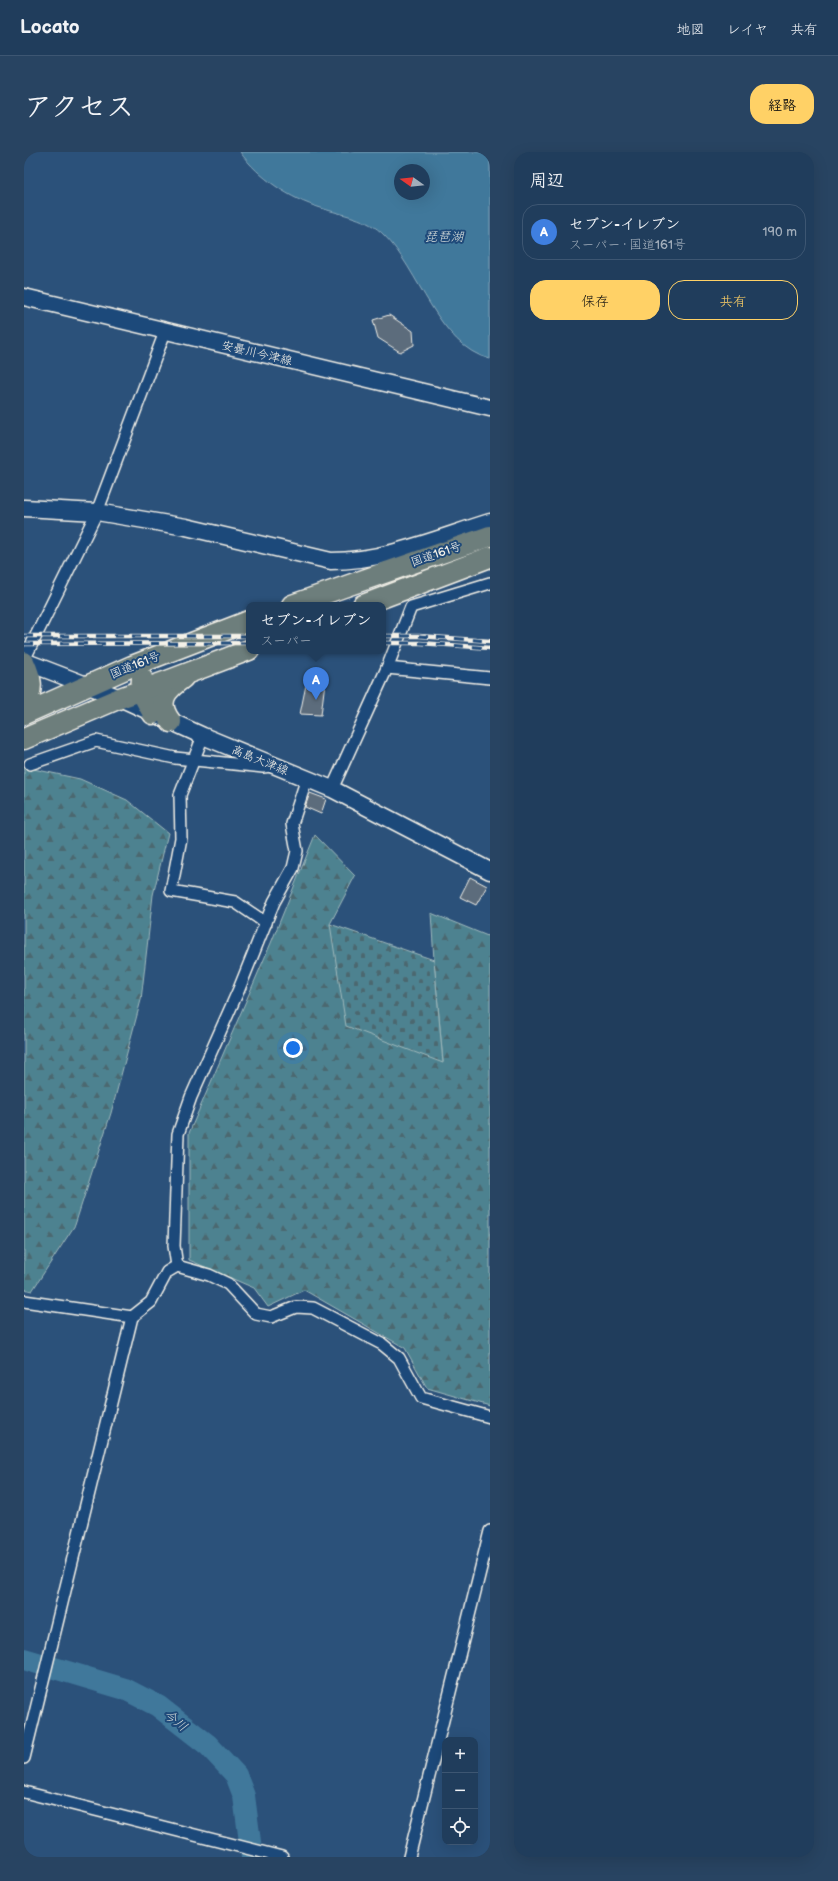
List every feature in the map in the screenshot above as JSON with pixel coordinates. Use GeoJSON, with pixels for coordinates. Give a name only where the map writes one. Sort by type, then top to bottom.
{"type":"FeatureCollection","features":[{"type":"Feature","properties":{"kind":"highway","name":"国道161号"},"geometry":{"type":"LineString","coordinates":[[301,602],[490,536]]}},
{"type":"Feature","properties":{"kind":"highway","name":"国道161号"},"geometry":{"type":"LineString","coordinates":[[371,602],[490,557]]}},
{"type":"Feature","properties":{"kind":"highway","name":"国道161号"},"geometry":{"type":"LineString","coordinates":[[24,739],[90,692],[152,658],[246,622]]}},
{"type":"Feature","properties":{"kind":"highway","name":"国道161号"},"geometry":{"type":"LineString","coordinates":[[24,714],[90,692],[141,691],[246,651]]}},
{"type":"Feature","properties":{"kind":"highway"},"geometry":{"type":"LineString","coordinates":[[152,658],[145,670],[141,682],[141,691],[153,714]]}},
{"type":"Feature","properties":{"kind":"highway"},"geometry":{"type":"LineString","coordinates":[[24,661],[32,681],[29,695],[24,704]]}},
{"type":"Feature","properties":{"kind":"highway"},"geometry":{"type":"LineString","coordinates":[[171,722],[163,708],[166,695],[170,687],[193,672]]}},
{"type":"Feature","properties":{"kind":"highway"},"geometry":{"type":"LineString","coordinates":[[24,723],[90,692]]}},
{"type":"Feature","properties":{"kind":"main road","name":"安曇川今津線"},"geometry":{"type":"LineString","coordinates":[[24,298],[490,408]]}},
{"type":"Feature","properties":{"kind":"main road"},"geometry":{"type":"LineString","coordinates":[[24,508],[97,512],[186,527],[331,560],[349,561],[383,556],[490,522]]}},
{"type":"Feature","properties":{"kind":"main road","name":"高島大津線"},"geometry":{"type":"LineString","coordinates":[[24,661],[90,692],[153,714],[274,766],[332,789],[490,871]]}},
{"type":"Feature","properties":{"kind":"street"},"geometry":{"type":"LineString","coordinates":[[24,661],[97,512],[165,332]]}},
{"type":"Feature","properties":{"kind":"street"},"geometry":{"type":"LineString","coordinates":[[332,789],[387,668],[410,607],[490,583]]}},
{"type":"Feature","properties":{"kind":"street"},"geometry":{"type":"LineString","coordinates":[[387,668],[490,678]]}},
{"type":"Feature","properties":{"kind":"street"},"geometry":{"type":"LineString","coordinates":[[203,736],[180,795],[181,838],[171,891],[235,902],[266,923]]}},
{"type":"Feature","properties":{"kind":"street"},"geometry":{"type":"LineString","coordinates":[[30,764],[96,741],[175,758],[263,767],[274,766]]}},
{"type":"Feature","properties":{"kind":"street"},"geometry":{"type":"LineString","coordinates":[[177,1266],[174,1246],[178,1134],[191,1097],[223,1027],[274,902],[293,868],[297,852],[292,824],[307,778]]}},
{"type":"Feature","properties":{"kind":"street"},"geometry":{"type":"LineString","coordinates":[[24,1758],[132,1317],[151,1302],[167,1272],[177,1266],[209,1275],[228,1284],[256,1314],[271,1318],[296,1307],[313,1308],[382,1344],[399,1358],[421,1398],[490,1418]]}},
{"type":"Feature","properties":{"kind":"street"},"geometry":{"type":"LineString","coordinates":[[24,1301],[132,1317]]}},
{"type":"Feature","properties":{"kind":"street"},"geometry":{"type":"LineString","coordinates":[[409,1857],[490,1531]]}},
{"type":"Feature","properties":{"kind":"street"},"geometry":{"type":"LineString","coordinates":[[24,1792],[240,1852],[282,1857]]}},
{"type":"Feature","properties":{"kind":"green space"},"geometry":{"type":"Polygon","coordinates":[[[24,767],[80,779],[127,800],[168,833],[153,895],[141,1000],[111,1113],[75,1225],[32,1291],[24,1289],[24,767]]]}},
{"type":"Feature","properties":{"kind":"green space"},"geometry":{"type":"Polygon","coordinates":[[[315,835],[355,876],[330,924],[443,1062],[431,913],[490,937],[490,1406],[427,1388],[405,1348],[304,1290],[268,1307],[254,1288],[189,1260],[189,1133],[271,943],[315,835]]]}},
{"type":"Feature","properties":{"kind":"green space"},"geometry":{"type":"Polygon","coordinates":[[[330,924],[434,960],[443,1063],[346,1026],[330,924]]]}},
{"type":"Feature","properties":{"kind":"water","name":"琵琶湖"},"geometry":{"type":"Polygon","coordinates":[[[240,152],[490,152],[490,359],[472,351],[456,339],[443,323],[396,250],[378,229],[363,221],[309,204],[298,199],[276,186],[256,170],[240,152]]]}},
{"type":"Feature","properties":{"kind":"building"},"geometry":{"type":"Polygon","coordinates":[[[389,315],[413,331],[414,345],[400,352],[378,338],[373,320],[389,315]]]}},
{"type":"Feature","properties":{"kind":"building"},"geometry":{"type":"Polygon","coordinates":[[[307,680],[325,682],[321,715],[300,714],[307,680]]]}},
{"type":"Feature","properties":{"kind":"building"},"geometry":{"type":"Polygon","coordinates":[[[310,793],[326,799],[321,814],[305,807],[310,793]]]}},
{"type":"Feature","properties":{"kind":"building"},"geometry":{"type":"Polygon","coordinates":[[[470,877],[487,886],[476,905],[460,897],[470,877]]]}},
{"type":"Feature","properties":{"kind":"waterway","name":"今川"},"geometry":{"type":"LineString","coordinates":[[24,1659],[125,1689],[158,1706],[208,1745],[236,1775],[244,1796],[252,1857]]}},
{"type":"Feature","properties":{"kind":"railway"},"geometry":{"type":"LineString","coordinates":[[24,636],[246,636]]}},
{"type":"Feature","properties":{"kind":"railway"},"geometry":{"type":"LineString","coordinates":[[386,636],[419,636],[490,641]]}},
{"type":"Feature","properties":{"kind":"railway"},"geometry":{"type":"LineString","coordinates":[[24,644],[246,643]]}},
{"type":"Feature","properties":{"kind":"railway"},"geometry":{"type":"LineString","coordinates":[[386,643],[420,643],[490,648]]}},
{"type":"Feature","properties":{"kind":"place","name":"セブン-イレブン"},"geometry":{"type":"Point","coordinates":[316,700]}}]}
